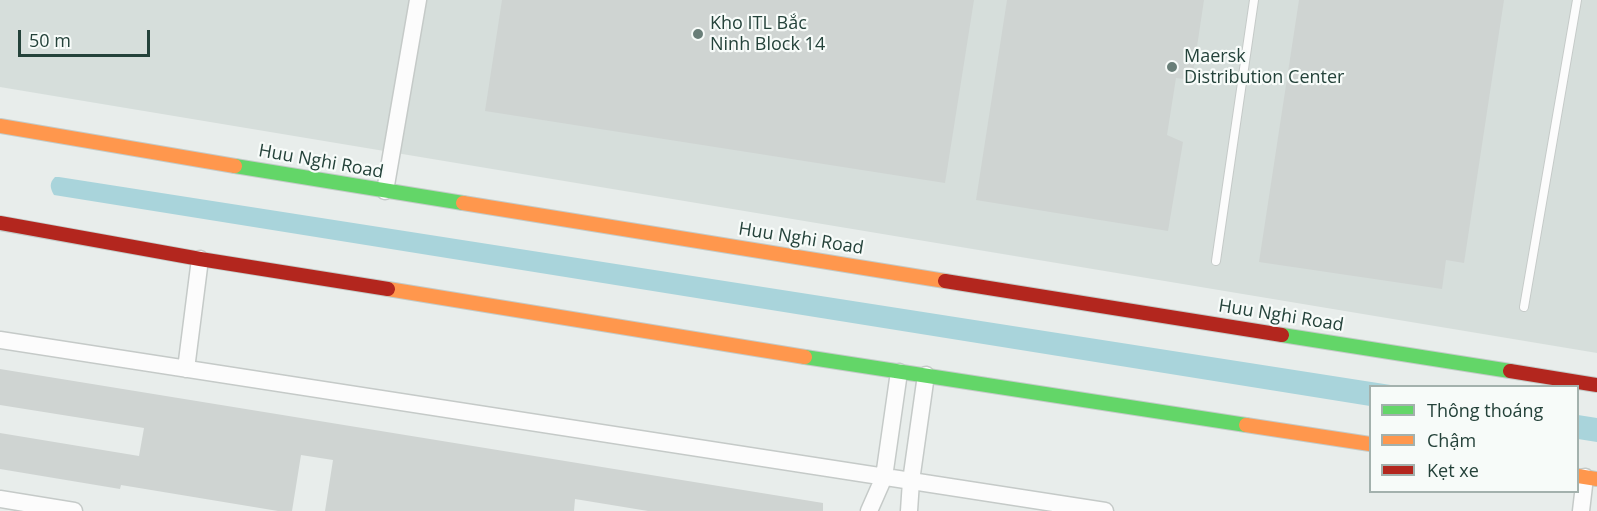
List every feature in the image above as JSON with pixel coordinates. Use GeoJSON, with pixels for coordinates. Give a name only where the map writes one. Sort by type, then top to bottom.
{"type":"FeatureCollection","features":[{"type":"Feature","properties":{"kind":"main road","name":"Huu Nghi Road"},"geometry":{"type":"LineString","coordinates":[[0,126],[385,191],[1597,386]]}},
{"type":"Feature","properties":{"kind":"main road"},"geometry":{"type":"LineString","coordinates":[[0,223],[200,259],[899,372],[1369,444]]}},
{"type":"Feature","properties":{"kind":"street"},"geometry":{"type":"LineString","coordinates":[[385,191],[418,0]]}},
{"type":"Feature","properties":{"kind":"street"},"geometry":{"type":"LineString","coordinates":[[186,369],[200,259]]}},
{"type":"Feature","properties":{"kind":"street"},"geometry":{"type":"LineString","coordinates":[[0,340],[1105,511]]}},
{"type":"Feature","properties":{"kind":"street"},"geometry":{"type":"LineString","coordinates":[[869,511],[884,477],[899,372]]}},
{"type":"Feature","properties":{"kind":"street"},"geometry":{"type":"LineString","coordinates":[[909,511],[926,375]]}},
{"type":"Feature","properties":{"kind":"street"},"geometry":{"type":"LineString","coordinates":[[1581,511],[1586,478]]}},
{"type":"Feature","properties":{"kind":"street"},"geometry":{"type":"LineString","coordinates":[[0,499],[74,511]]}},
{"type":"Feature","properties":{"kind":"lane"},"geometry":{"type":"LineString","coordinates":[[1216,261],[1254,0]]}},
{"type":"Feature","properties":{"kind":"lane"},"geometry":{"type":"LineString","coordinates":[[1524,307],[1577,0]]}},
{"type":"Feature","properties":{"kind":"shaded area"},"geometry":{"type":"Polygon","coordinates":[[[0,0],[1597,0],[1597,353],[0,87],[0,0]]]}},
{"type":"Feature","properties":{"kind":"water"},"geometry":{"type":"Polygon","coordinates":[[[55,177],[59,177],[1391,385],[1369,385],[1369,406],[54,195],[52,181],[55,177]]]}},
{"type":"Feature","properties":{"kind":"water"},"geometry":{"type":"Polygon","coordinates":[[[1579,415],[1597,418],[1597,442],[1579,439],[1579,415]]]}},
{"type":"Feature","properties":{"kind":"building"},"geometry":{"type":"Polygon","coordinates":[[[502,0],[974,0],[945,183],[485,111],[502,0]]]}},
{"type":"Feature","properties":{"kind":"building"},"geometry":{"type":"Polygon","coordinates":[[[1007,0],[1204,0],[1192,80],[1176,78],[1167,135],[1183,142],[1168,231],[976,200],[1007,0]]]}},
{"type":"Feature","properties":{"kind":"building"},"geometry":{"type":"Polygon","coordinates":[[[1299,0],[1504,0],[1464,263],[1446,260],[1442,289],[1259,262],[1299,0]]]}},
{"type":"Feature","properties":{"kind":"building"},"geometry":{"type":"Polygon","coordinates":[[[0,369],[823,503],[823,511],[648,511],[575,499],[574,511],[325,511],[333,460],[301,455],[292,511],[278,511],[121,485],[120,489],[0,469],[0,433],[139,456],[144,428],[0,405],[0,369]]]}},
{"type":"Feature","properties":{"kind":"traffic: fast"},"geometry":{"type":"LineString","coordinates":[[235,166],[463,203]]}},
{"type":"Feature","properties":{"kind":"traffic: fast"},"geometry":{"type":"LineString","coordinates":[[1282,335],[1510,371]]}},
{"type":"Feature","properties":{"kind":"traffic: fast"},"geometry":{"type":"LineString","coordinates":[[805,357],[1246,425]]}},
{"type":"Feature","properties":{"kind":"traffic: slow"},"geometry":{"type":"LineString","coordinates":[[0,126],[235,166]]}},
{"type":"Feature","properties":{"kind":"traffic: slow"},"geometry":{"type":"LineString","coordinates":[[463,203],[945,281]]}},
{"type":"Feature","properties":{"kind":"traffic: slow"},"geometry":{"type":"LineString","coordinates":[[388,289],[805,357]]}},
{"type":"Feature","properties":{"kind":"traffic: slow"},"geometry":{"type":"LineString","coordinates":[[1246,425],[1369,444]]}},
{"type":"Feature","properties":{"kind":"traffic: slow"},"geometry":{"type":"LineString","coordinates":[[1579,476],[1597,479]]}},
{"type":"Feature","properties":{"kind":"traffic: jam"},"geometry":{"type":"LineString","coordinates":[[0,223],[200,259],[388,289]]}},
{"type":"Feature","properties":{"kind":"traffic: jam"},"geometry":{"type":"LineString","coordinates":[[945,281],[1282,335]]}},
{"type":"Feature","properties":{"kind":"traffic: jam"},"geometry":{"type":"LineString","coordinates":[[1510,371],[1597,385]]}},
{"type":"Feature","properties":{"kind":"place","name":"Kho ITL Bắc Ninh Block 14"},"geometry":{"type":"Point","coordinates":[698,34]}},
{"type":"Feature","properties":{"kind":"place","name":"Maersk Distribution Center"},"geometry":{"type":"Point","coordinates":[1172,67]}}]}
